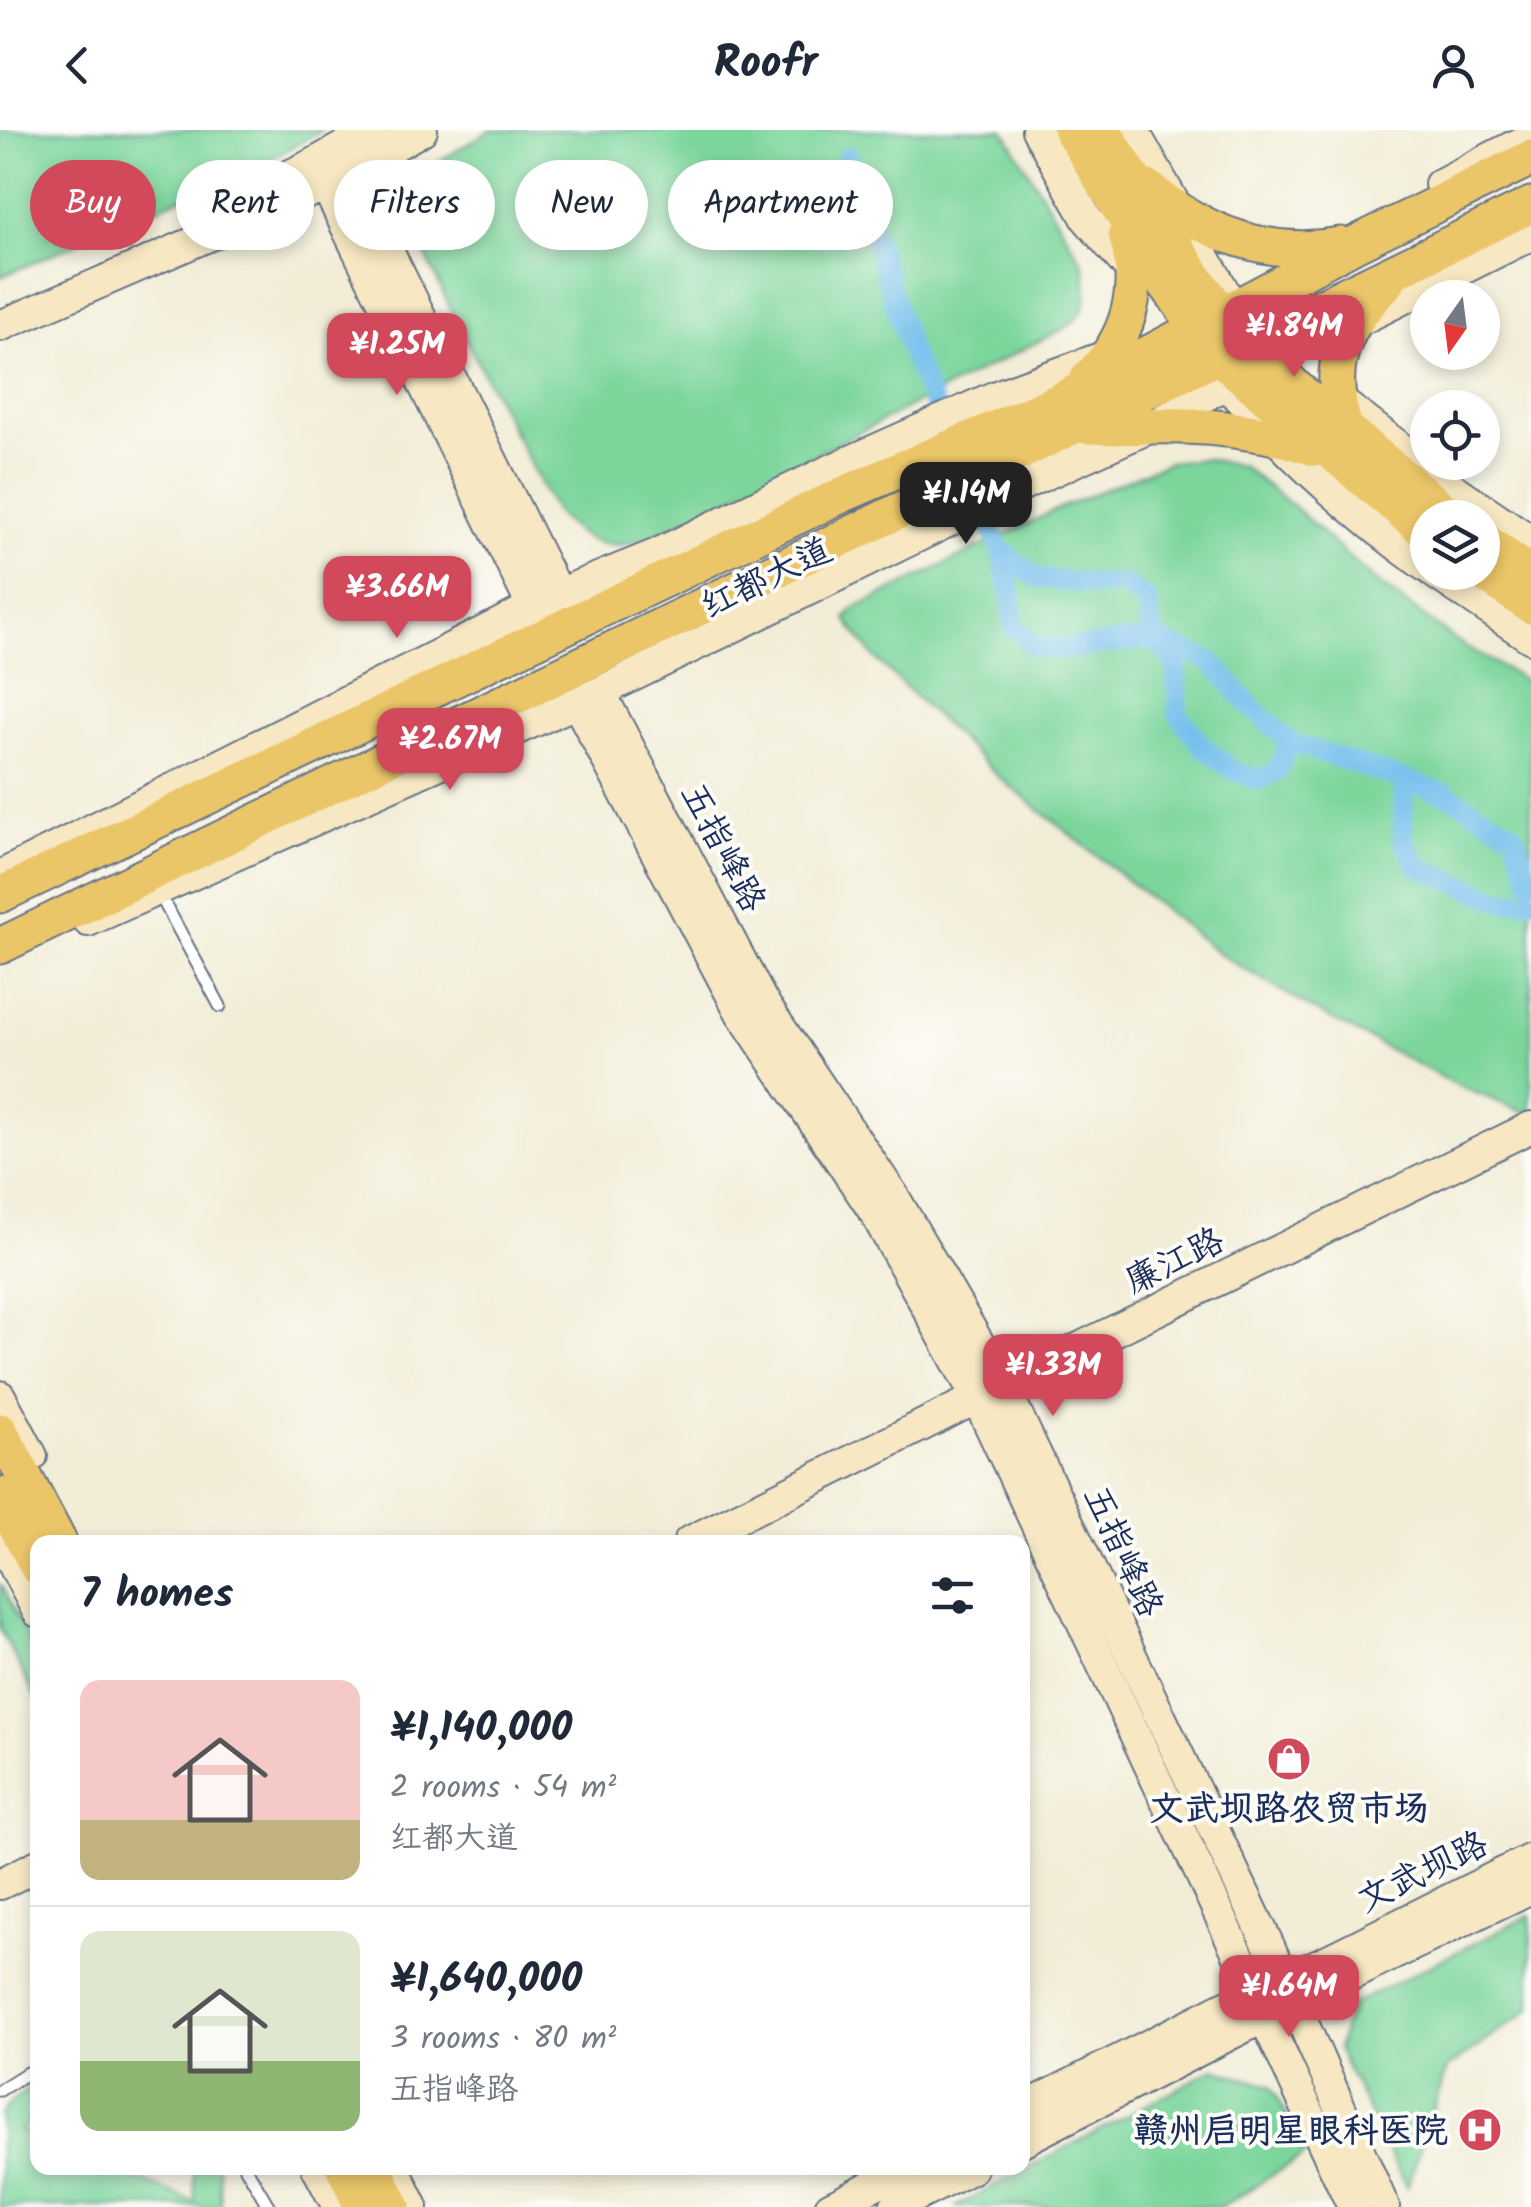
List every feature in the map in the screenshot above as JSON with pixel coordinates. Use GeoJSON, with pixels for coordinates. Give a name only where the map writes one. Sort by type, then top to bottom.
{"type":"FeatureCollection","features":[{"type":"Feature","properties":{"kind":"main road"},"geometry":{"type":"LineString","coordinates":[[1071,130],[1120,184],[1207,315],[1243,359],[1430,500]]}},
{"type":"Feature","properties":{"kind":"main road"},"geometry":{"type":"LineString","coordinates":[[1103,130],[1120,184],[1134,272],[1129,314],[1110,354],[1067,412],[1116,430],[1214,427],[1276,437],[1337,427]]}},
{"type":"Feature","properties":{"kind":"main road","name":"红都大道"},"geometry":{"type":"LineString","coordinates":[[0,946],[868,546],[1015,438],[1067,412],[1207,315],[1531,158]]}},
{"type":"Feature","properties":{"kind":"main road"},"geometry":{"type":"LineString","coordinates":[[1120,184],[1238,239],[1316,250],[1357,243]]}},
{"type":"Feature","properties":{"kind":"main road","name":"红都大道"},"geometry":{"type":"LineString","coordinates":[[1067,412],[1243,359],[1403,267],[1531,205]]}},
{"type":"Feature","properties":{"kind":"main road"},"geometry":{"type":"LineString","coordinates":[[1403,267],[1364,306],[1340,353],[1337,427],[1410,513]]}},
{"type":"Feature","properties":{"kind":"main road","name":"红都大道"},"geometry":{"type":"LineString","coordinates":[[0,895],[835,483],[1015,438]]}},
{"type":"Feature","properties":{"kind":"main road"},"geometry":{"type":"LineString","coordinates":[[1500,552],[1531,574]]}},
{"type":"Feature","properties":{"kind":"main road"},"geometry":{"type":"LineString","coordinates":[[1500,584],[1531,606]]}},
{"type":"Feature","properties":{"kind":"main road"},"geometry":{"type":"LineString","coordinates":[[0,1431],[55,1535]]}},
{"type":"Feature","properties":{"kind":"main road"},"geometry":{"type":"LineString","coordinates":[[0,1495],[30,1553]]}},
{"type":"Feature","properties":{"kind":"main road"},"geometry":{"type":"LineString","coordinates":[[347,2175],[362,2207]]}},
{"type":"Feature","properties":{"kind":"main road"},"geometry":{"type":"LineString","coordinates":[[377,2175],[393,2207]]}},
{"type":"Feature","properties":{"kind":"street"},"geometry":{"type":"LineString","coordinates":[[0,326],[332,167],[372,130]]}},
{"type":"Feature","properties":{"kind":"street"},"geometry":{"type":"LineString","coordinates":[[0,308],[422,130]]}},
{"type":"Feature","properties":{"kind":"street"},"geometry":{"type":"LineString","coordinates":[[1037,130],[1087,219],[1134,272],[1207,315],[1243,359],[1337,427],[1454,489],[1531,541]]}},
{"type":"Feature","properties":{"kind":"street"},"geometry":{"type":"LineString","coordinates":[[1133,130],[1179,211],[1207,315]]}},
{"type":"Feature","properties":{"kind":"street"},"geometry":{"type":"LineString","coordinates":[[1015,438],[1110,354],[1207,315],[1316,250],[1531,138]]}},
{"type":"Feature","properties":{"kind":"street"},"geometry":{"type":"LineString","coordinates":[[332,167],[545,600]]}},
{"type":"Feature","properties":{"kind":"street"},"geometry":{"type":"LineString","coordinates":[[1015,438],[1151,426],[1243,359],[1352,324],[1531,235]]}},
{"type":"Feature","properties":{"kind":"street"},"geometry":{"type":"LineString","coordinates":[[1243,359],[1276,437],[1410,555]]}},
{"type":"Feature","properties":{"kind":"street"},"geometry":{"type":"LineString","coordinates":[[0,876],[545,600],[835,483]]}},
{"type":"Feature","properties":{"kind":"street"},"geometry":{"type":"LineString","coordinates":[[0,964],[589,698],[868,546]]}},
{"type":"Feature","properties":{"kind":"street"},"geometry":{"type":"LineString","coordinates":[[1460,590],[1531,638]]}},
{"type":"Feature","properties":{"kind":"street","name":"五指峰路"},"geometry":{"type":"LineString","coordinates":[[589,698],[741,1013],[990,1391],[1274,1999],[1384,2207]]}},
{"type":"Feature","properties":{"kind":"street","name":"廉江路"},"geometry":{"type":"LineString","coordinates":[[703,1535],[1531,1128]]}},
{"type":"Feature","properties":{"kind":"street"},"geometry":{"type":"LineString","coordinates":[[0,1396],[73,1535]]}},
{"type":"Feature","properties":{"kind":"street"},"geometry":{"type":"LineString","coordinates":[[0,1540],[30,1597]]}},
{"type":"Feature","properties":{"kind":"street","name":"文武坝路"},"geometry":{"type":"LineString","coordinates":[[1030,2137],[1531,1859]]}},
{"type":"Feature","properties":{"kind":"street"},"geometry":{"type":"LineString","coordinates":[[0,1884],[30,1869]]}},
{"type":"Feature","properties":{"kind":"street","name":"文武坝路"},"geometry":{"type":"LineString","coordinates":[[1030,2106],[1531,1888]]}},
{"type":"Feature","properties":{"kind":"street","name":"五指峰路"},"geometry":{"type":"LineString","coordinates":[[1274,1999],[1353,2207]]}},
{"type":"Feature","properties":{"kind":"street"},"geometry":{"type":"LineString","coordinates":[[321,2175],[338,2207]]}},
{"type":"Feature","properties":{"kind":"street"},"geometry":{"type":"LineString","coordinates":[[397,2175],[413,2207]]}},
{"type":"Feature","properties":{"kind":"street"},"geometry":{"type":"LineString","coordinates":[[830,2207],[893,2175]]}},
{"type":"Feature","properties":{"kind":"street"},"geometry":{"type":"LineString","coordinates":[[894,2207],[958,2175]]}},
{"type":"Feature","properties":{"kind":"lane"},"geometry":{"type":"LineString","coordinates":[[157,890],[220,1006]]}},
{"type":"Feature","properties":{"kind":"lane"},"geometry":{"type":"LineString","coordinates":[[0,2090],[30,2072]]}},
{"type":"Feature","properties":{"kind":"lane"},"geometry":{"type":"LineString","coordinates":[[250,2175],[269,2207]]}},
{"type":"Feature","properties":{"kind":"green space"},"geometry":{"type":"Polygon","coordinates":[[[0,130],[323,130],[267,160],[176,160],[176,200],[156,209],[156,160],[30,160],[30,250],[62,250],[0,277],[0,130]]]}},
{"type":"Feature","properties":{"kind":"green space"},"geometry":{"type":"Polygon","coordinates":[[[491,130],[1004,130],[1083,264],[1086,302],[1078,317],[1061,330],[668,529],[635,542],[594,542],[555,512],[423,250],[495,250],[495,160],[441,160],[491,130]]]}},
{"type":"Feature","properties":{"kind":"green space"},"geometry":{"type":"Polygon","coordinates":[[[1207,459],[1241,466],[1294,507],[1372,579],[1460,643],[1531,684],[1531,1115],[1459,1086],[1314,1010],[1221,955],[1001,779],[873,656],[846,619],[854,609],[1058,509],[1169,462],[1207,459]]]}},
{"type":"Feature","properties":{"kind":"green space"},"geometry":{"type":"Polygon","coordinates":[[[0,1583],[30,1644],[30,1687],[0,1629],[0,1583]]]}},
{"type":"Feature","properties":{"kind":"green space"},"geometry":{"type":"Polygon","coordinates":[[[1531,1915],[1531,2009],[1447,2068],[1407,2187],[1337,2049],[1351,2005],[1531,1915]]]}},
{"type":"Feature","properties":{"kind":"green space"},"geometry":{"type":"Polygon","coordinates":[[[1214,2069],[1270,2086],[1307,2153],[1222,2207],[955,2207],[1015,2175],[1030,2175],[1030,2167],[1214,2069]]]}},
{"type":"Feature","properties":{"kind":"green space"},"geometry":{"type":"Polygon","coordinates":[[[30,2088],[30,2121],[20,2131],[30,2135],[30,2175],[128,2175],[195,2202],[194,2175],[219,2175],[221,2207],[0,2207],[0,2114],[30,2088]]]}},
{"type":"Feature","properties":{"kind":"waterway"},"geometry":{"type":"LineString","coordinates":[[848,156],[911,354],[946,432]]}},
{"type":"Feature","properties":{"kind":"waterway"},"geometry":{"type":"LineString","coordinates":[[975,495],[1001,550],[1037,578],[1121,584],[1147,600],[1154,638],[1176,665],[1178,714],[1202,746],[1233,770],[1259,780],[1276,772],[1290,742],[1404,780],[1403,840],[1419,867],[1503,901],[1531,900]]}},
{"type":"Feature","properties":{"kind":"waterway"},"geometry":{"type":"LineString","coordinates":[[1001,550],[1012,598],[1013,626],[1034,646],[1068,649],[1154,638],[1212,662],[1248,704],[1290,742]]}},
{"type":"Feature","properties":{"kind":"waterway"},"geometry":{"type":"LineString","coordinates":[[1404,780],[1449,795],[1514,834],[1531,880]]}},
{"type":"Feature","properties":{"kind":"place","name":"文武坝路农贸市场"},"geometry":{"type":"Point","coordinates":[1289,1759]}},
{"type":"Feature","properties":{"kind":"place","name":"赣州启明星眼科医院"},"geometry":{"type":"Point","coordinates":[1480,2130]}}]}
